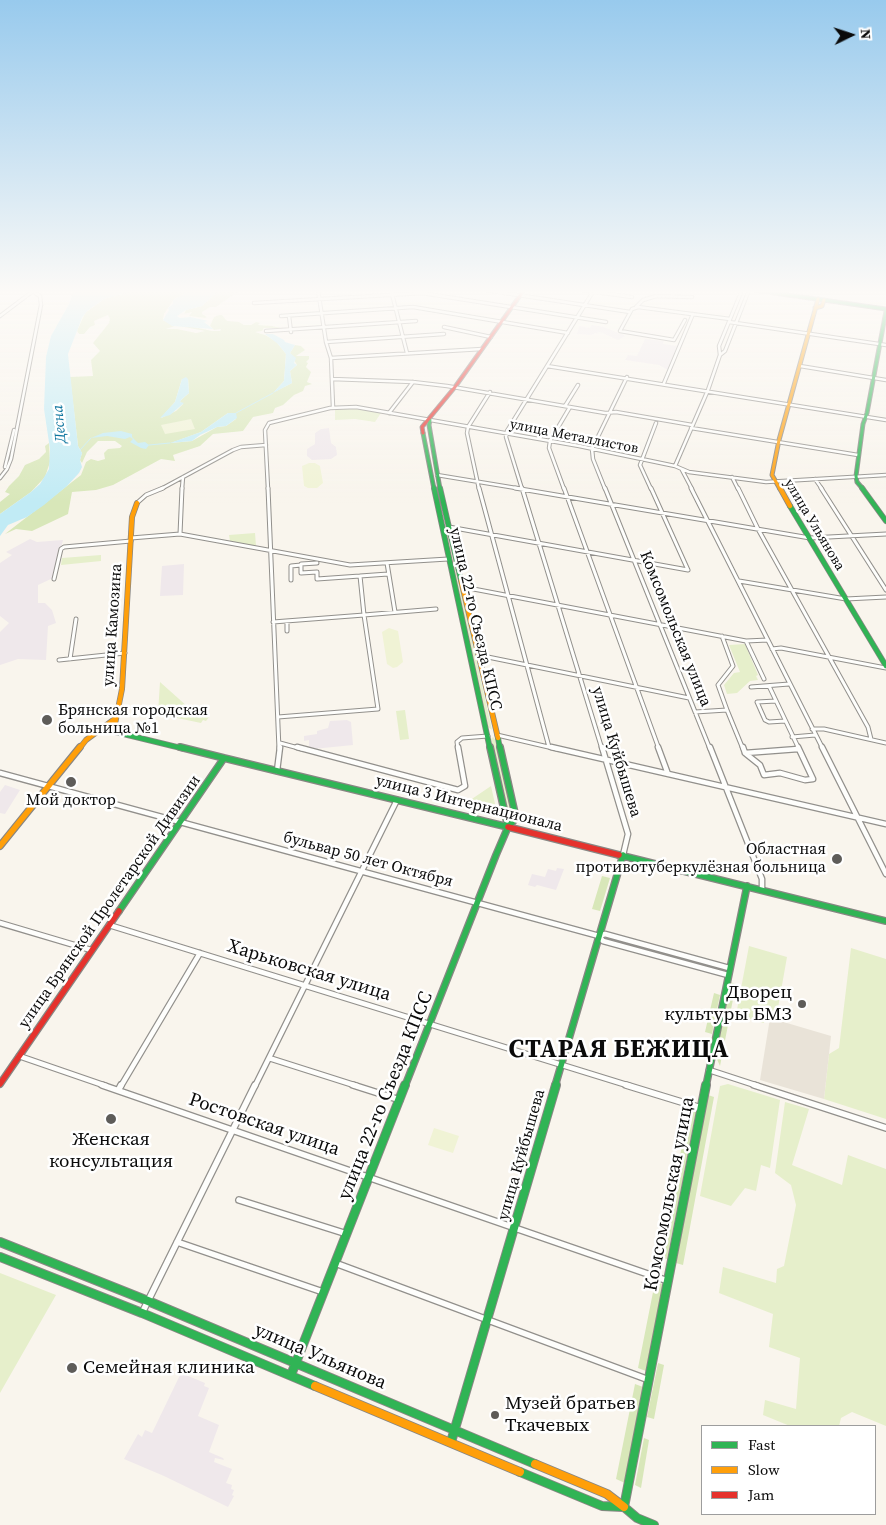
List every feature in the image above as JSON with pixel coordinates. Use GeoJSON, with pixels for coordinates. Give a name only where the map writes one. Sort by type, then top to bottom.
{"type":"FeatureCollection","features":[{"type":"Feature","properties":{"kind":"main road","name":"улица 22-го Съезда КПСС"},"geometry":{"type":"LineString","coordinates":[[473,361],[430,420],[423,424],[422,427],[441,527],[508,827]]}},
{"type":"Feature","properties":{"kind":"main road","name":"улица Ульянова"},"geometry":{"type":"LineString","coordinates":[[801,361],[771,472],[775,482],[886,667]]}},
{"type":"Feature","properties":{"kind":"main road"},"geometry":{"type":"LineString","coordinates":[[876,361],[858,455],[856,476],[857,482],[886,521]]}},
{"type":"Feature","properties":{"kind":"main road","name":"улица 22-го Съезда КПСС"},"geometry":{"type":"LineString","coordinates":[[291,1375],[508,827],[516,818],[437,475],[429,425],[430,420]]}},
{"type":"Feature","properties":{"kind":"main road","name":"улица Камозина"},"geometry":{"type":"LineString","coordinates":[[116,718],[122,689],[125,653],[132,517],[137,503]]}},
{"type":"Feature","properties":{"kind":"main road"},"geometry":{"type":"LineString","coordinates":[[441,527],[449,527]]}},
{"type":"Feature","properties":{"kind":"main road"},"geometry":{"type":"LineString","coordinates":[[1,843],[86,740],[116,718]]}},
{"type":"Feature","properties":{"kind":"main road"},"geometry":{"type":"LineString","coordinates":[[116,718],[115,724],[119,732]]}},
{"type":"Feature","properties":{"kind":"main road","name":"улица 3 Интернационала"},"geometry":{"type":"LineString","coordinates":[[103,729],[886,921]]}},
{"type":"Feature","properties":{"kind":"main road"},"geometry":{"type":"LineString","coordinates":[[488,736],[497,735]]}},
{"type":"Feature","properties":{"kind":"main road","name":"улица Брянской Пролетарской Дивизии"},"geometry":{"type":"LineString","coordinates":[[0,1084],[224,758]]}},
{"type":"Feature","properties":{"kind":"main road","name":"улица Куйбышева"},"geometry":{"type":"LineString","coordinates":[[452,1442],[623,855]]}},
{"type":"Feature","properties":{"kind":"main road","name":"Комсомольская улица"},"geometry":{"type":"LineString","coordinates":[[624,1508],[701,1108],[747,886]]}},
{"type":"Feature","properties":{"kind":"main road","name":"улица Ульянова"},"geometry":{"type":"LineString","coordinates":[[0,1242],[148,1301],[607,1494],[637,1518],[654,1525]]}},
{"type":"Feature","properties":{"kind":"main road","name":"улица Ульянова"},"geometry":{"type":"LineString","coordinates":[[0,1256],[142,1313],[602,1506],[624,1508]]}},
{"type":"Feature","properties":{"kind":"street"},"geometry":{"type":"LineString","coordinates":[[9,459],[29,361]]}},
{"type":"Feature","properties":{"kind":"street"},"geometry":{"type":"LineString","coordinates":[[0,477],[7,469],[29,361]]}},
{"type":"Feature","properties":{"kind":"street"},"geometry":{"type":"LineString","coordinates":[[331,361],[333,407]]}},
{"type":"Feature","properties":{"kind":"street"},"geometry":{"type":"LineString","coordinates":[[506,434],[550,361]]}},
{"type":"Feature","properties":{"kind":"street"},"geometry":{"type":"LineString","coordinates":[[664,383],[673,361]]}},
{"type":"Feature","properties":{"kind":"street"},"geometry":{"type":"LineString","coordinates":[[675,466],[718,361]]}},
{"type":"Feature","properties":{"kind":"street"},"geometry":{"type":"LineString","coordinates":[[548,365],[886,420]]}},
{"type":"Feature","properties":{"kind":"street"},"geometry":{"type":"LineString","coordinates":[[800,366],[886,380]]}},
{"type":"Feature","properties":{"kind":"street"},"geometry":{"type":"LineString","coordinates":[[626,378],[707,391]]}},
{"type":"Feature","properties":{"kind":"street"},"geometry":{"type":"LineString","coordinates":[[592,449],[626,378]]}},
{"type":"Feature","properties":{"kind":"street"},"geometry":{"type":"LineString","coordinates":[[332,379],[413,382],[490,392],[570,407],[609,413],[616,412],[858,455]]}},
{"type":"Feature","properties":{"kind":"street"},"geometry":{"type":"LineString","coordinates":[[389,413],[413,382]]}},
{"type":"Feature","properties":{"kind":"street"},"geometry":{"type":"LineString","coordinates":[[565,406],[578,385]]}},
{"type":"Feature","properties":{"kind":"street"},"geometry":{"type":"LineString","coordinates":[[490,392],[468,427],[467,434],[477,482],[524,662],[527,666],[549,748]]}},
{"type":"Feature","properties":{"kind":"street","name":"улица Металлистов"},"geometry":{"type":"LineString","coordinates":[[265,430],[266,425],[272,422],[333,407],[356,407],[592,449],[675,466],[682,470],[732,477],[775,482],[886,475]]}},
{"type":"Feature","properties":{"kind":"street"},"geometry":{"type":"LineString","coordinates":[[570,407],[550,441],[550,451],[668,774]]}},
{"type":"Feature","properties":{"kind":"street"},"geometry":{"type":"LineString","coordinates":[[656,424],[640,465],[688,570]]}},
{"type":"Feature","properties":{"kind":"street"},"geometry":{"type":"LineString","coordinates":[[265,430],[280,743],[277,771]]}},
{"type":"Feature","properties":{"kind":"street","name":"улица Куйбышева"},"geometry":{"type":"LineString","coordinates":[[506,434],[506,443],[628,834],[623,855]]}},
{"type":"Feature","properties":{"kind":"street"},"geometry":{"type":"LineString","coordinates":[[157,491],[233,450],[241,447],[266,445]]}},
{"type":"Feature","properties":{"kind":"street","name":"Комсомольская улица"},"geometry":{"type":"LineString","coordinates":[[592,449],[593,459],[610,504],[762,879],[762,890]]}},
{"type":"Feature","properties":{"kind":"street"},"geometry":{"type":"LineString","coordinates":[[1,459],[9,459]]}},
{"type":"Feature","properties":{"kind":"street"},"geometry":{"type":"LineString","coordinates":[[682,470],[740,580],[772,649],[886,874]]}},
{"type":"Feature","properties":{"kind":"street"},"geometry":{"type":"LineString","coordinates":[[437,475],[810,538],[886,534]]}},
{"type":"Feature","properties":{"kind":"street"},"geometry":{"type":"LineString","coordinates":[[180,534],[183,477]]}},
{"type":"Feature","properties":{"kind":"street"},"geometry":{"type":"LineString","coordinates":[[732,477],[758,530],[868,727],[871,740]]}},
{"type":"Feature","properties":{"kind":"street"},"geometry":{"type":"LineString","coordinates":[[815,479],[886,590]]}},
{"type":"Feature","properties":{"kind":"street","name":"улица Камозина"},"geometry":{"type":"LineString","coordinates":[[137,503],[143,497],[157,491]]}},
{"type":"Feature","properties":{"kind":"street"},"geometry":{"type":"LineString","coordinates":[[449,527],[688,570]]}},
{"type":"Feature","properties":{"kind":"street"},"geometry":{"type":"LineString","coordinates":[[54,579],[61,549],[64,547],[180,534],[270,550],[318,561],[350,565],[448,559]]}},
{"type":"Feature","properties":{"kind":"street"},"geometry":{"type":"LineString","coordinates":[[291,580],[291,566],[301,566],[301,564],[318,561]]}},
{"type":"Feature","properties":{"kind":"street"},"geometry":{"type":"LineString","coordinates":[[318,561],[317,579],[388,574]]}},
{"type":"Feature","properties":{"kind":"street"},"geometry":{"type":"LineString","coordinates":[[387,563],[395,612]]}},
{"type":"Feature","properties":{"kind":"street"},"geometry":{"type":"LineString","coordinates":[[301,566],[301,573],[317,572]]}},
{"type":"Feature","properties":{"kind":"street"},"geometry":{"type":"LineString","coordinates":[[278,717],[378,709],[360,576]]}},
{"type":"Feature","properties":{"kind":"street"},"geometry":{"type":"LineString","coordinates":[[740,580],[846,599],[886,597]]}},
{"type":"Feature","properties":{"kind":"street"},"geometry":{"type":"LineString","coordinates":[[463,587],[659,626],[746,641],[768,640]]}},
{"type":"Feature","properties":{"kind":"street"},"geometry":{"type":"LineString","coordinates":[[273,622],[436,609]]}},
{"type":"Feature","properties":{"kind":"street"},"geometry":{"type":"LineString","coordinates":[[70,659],[76,619]]}},
{"type":"Feature","properties":{"kind":"street"},"geometry":{"type":"LineString","coordinates":[[287,621],[287,631]]}},
{"type":"Feature","properties":{"kind":"street"},"geometry":{"type":"LineString","coordinates":[[722,636],[733,666],[718,685],[745,753],[760,765],[764,775],[780,773],[805,780],[813,779],[769,686]]}},
{"type":"Feature","properties":{"kind":"street"},"geometry":{"type":"LineString","coordinates":[[746,641],[764,679]]}},
{"type":"Feature","properties":{"kind":"street"},"geometry":{"type":"LineString","coordinates":[[772,649],[781,648],[830,659],[886,667]]}},
{"type":"Feature","properties":{"kind":"street"},"geometry":{"type":"LineString","coordinates":[[59,660],[125,653]]}},
{"type":"Feature","properties":{"kind":"street"},"geometry":{"type":"LineString","coordinates":[[478,655],[636,689],[689,698]]}},
{"type":"Feature","properties":{"kind":"street"},"geometry":{"type":"LineString","coordinates":[[752,687],[790,684]]}},
{"type":"Feature","properties":{"kind":"street"},"geometry":{"type":"LineString","coordinates":[[776,701],[757,702],[765,720],[769,722],[785,721]]}},
{"type":"Feature","properties":{"kind":"street"},"geometry":{"type":"LineString","coordinates":[[695,712],[727,710]]}},
{"type":"Feature","properties":{"kind":"street"},"geometry":{"type":"LineString","coordinates":[[812,729],[824,729],[886,743]]}},
{"type":"Feature","properties":{"kind":"street"},"geometry":{"type":"LineString","coordinates":[[792,736],[815,734]]}},
{"type":"Feature","properties":{"kind":"street"},"geometry":{"type":"LineString","coordinates":[[497,735],[886,824]]}},
{"type":"Feature","properties":{"kind":"street"},"geometry":{"type":"LineString","coordinates":[[280,743],[458,790],[465,786],[457,742],[462,738],[488,736]]}},
{"type":"Feature","properties":{"kind":"street"},"geometry":{"type":"LineString","coordinates":[[745,753],[798,749]]}},
{"type":"Feature","properties":{"kind":"street","name":"бульвар 50 лет Октября"},"geometry":{"type":"LineString","coordinates":[[0,773],[598,936],[605,934],[729,968]]}},
{"type":"Feature","properties":{"kind":"street"},"geometry":{"type":"LineString","coordinates":[[142,1313],[397,800]]}},
{"type":"Feature","properties":{"kind":"street"},"geometry":{"type":"LineString","coordinates":[[0,923],[92,950]]}},
{"type":"Feature","properties":{"kind":"street","name":"Харьковская улица"},"geometry":{"type":"LineString","coordinates":[[109,926],[701,1108]]}},
{"type":"Feature","properties":{"kind":"street"},"geometry":{"type":"LineString","coordinates":[[598,936],[603,941],[728,975]]}},
{"type":"Feature","properties":{"kind":"street"},"geometry":{"type":"LineString","coordinates":[[119,1089],[200,953]]}},
{"type":"Feature","properties":{"kind":"street","name":"Ростовская улица"},"geometry":{"type":"LineString","coordinates":[[19,1056],[119,1089],[668,1281]]}},
{"type":"Feature","properties":{"kind":"street"},"geometry":{"type":"LineString","coordinates":[[269,1058],[400,1100]]}},
{"type":"Feature","properties":{"kind":"street"},"geometry":{"type":"LineString","coordinates":[[709,1070],[886,1128]]}},
{"type":"Feature","properties":{"kind":"street"},"geometry":{"type":"LineString","coordinates":[[239,1200],[347,1234]]}},
{"type":"Feature","properties":{"kind":"street"},"geometry":{"type":"LineString","coordinates":[[177,1242],[324,1292]]}},
{"type":"Feature","properties":{"kind":"street"},"geometry":{"type":"LineString","coordinates":[[335,1263],[649,1380]]}},
{"type":"Feature","properties":{"kind":"shaded area"},"geometry":{"type":"Polygon","coordinates":[[[633,361],[672,361],[668,370],[659,365],[633,361]]]}},
{"type":"Feature","properties":{"kind":"shaded area"},"geometry":{"type":"Polygon","coordinates":[[[329,428],[331,443],[336,447],[337,455],[331,459],[312,460],[307,456],[307,449],[315,444],[315,433],[321,429],[329,428]]]}},
{"type":"Feature","properties":{"kind":"shaded area"},"geometry":{"type":"Polygon","coordinates":[[[30,539],[37,542],[63,540],[53,578],[38,585],[38,603],[45,603],[52,610],[56,623],[48,626],[46,660],[18,659],[0,665],[0,632],[9,623],[0,616],[0,563],[12,555],[6,552],[30,539]]]}},
{"type":"Feature","properties":{"kind":"shaded area"},"geometry":{"type":"Polygon","coordinates":[[[184,564],[183,595],[160,596],[162,566],[184,564]]]}},
{"type":"Feature","properties":{"kind":"shaded area"},"geometry":{"type":"Polygon","coordinates":[[[347,720],[351,722],[353,745],[313,749],[309,746],[309,740],[304,741],[304,736],[317,734],[317,731],[328,728],[330,721],[347,720]]]}},
{"type":"Feature","properties":{"kind":"shaded area"},"geometry":{"type":"Polygon","coordinates":[[[5,785],[20,790],[5,814],[0,813],[0,792],[5,785]]]}},
{"type":"Feature","properties":{"kind":"shaded area"},"geometry":{"type":"Polygon","coordinates":[[[557,868],[564,869],[556,890],[537,885],[535,887],[528,885],[532,874],[545,877],[548,869],[556,871],[557,868]]]}},
{"type":"Feature","properties":{"kind":"shaded area"},"geometry":{"type":"Polygon","coordinates":[[[770,1018],[831,1036],[824,1099],[760,1080],[770,1018]]]}},
{"type":"Feature","properties":{"kind":"shaded area"},"geometry":{"type":"Polygon","coordinates":[[[181,1373],[205,1383],[204,1386],[209,1388],[198,1416],[219,1425],[209,1452],[224,1460],[215,1458],[214,1462],[232,1469],[226,1483],[232,1485],[231,1489],[234,1490],[232,1495],[234,1496],[228,1507],[124,1459],[138,1434],[142,1437],[145,1430],[152,1433],[181,1373]]]}},
{"type":"Feature","properties":{"kind":"green space"},"geometry":{"type":"Polygon","coordinates":[[[91,361],[285,361],[284,381],[274,392],[292,383],[290,371],[297,365],[295,361],[307,361],[306,367],[311,372],[307,382],[312,384],[305,386],[303,391],[294,395],[283,405],[275,408],[273,413],[253,417],[243,431],[213,434],[200,446],[173,455],[175,461],[161,459],[113,485],[96,490],[72,492],[68,514],[32,531],[16,529],[5,534],[81,475],[86,462],[91,459],[98,461],[105,459],[104,453],[108,449],[120,448],[122,446],[115,441],[98,441],[87,452],[82,463],[80,460],[82,453],[78,446],[70,377],[93,376],[91,361]],[[182,379],[175,402],[161,418],[176,411],[183,404],[180,402],[181,400],[189,393],[188,379],[182,379]],[[228,413],[201,432],[171,443],[192,441],[217,427],[226,426],[236,419],[231,413],[228,413]]]}},
{"type":"Feature","properties":{"kind":"green space"},"geometry":{"type":"Polygon","coordinates":[[[353,408],[381,413],[375,422],[355,419],[335,420],[335,409],[353,408]]]}},
{"type":"Feature","properties":{"kind":"green space"},"geometry":{"type":"Polygon","coordinates":[[[191,419],[195,429],[165,434],[161,425],[191,419]]]}},
{"type":"Feature","properties":{"kind":"green space"},"geometry":{"type":"Polygon","coordinates":[[[49,443],[50,462],[45,477],[31,492],[0,514],[0,502],[10,494],[5,492],[9,486],[19,476],[25,465],[39,459],[46,452],[45,446],[49,443]]]}},
{"type":"Feature","properties":{"kind":"green space"},"geometry":{"type":"Polygon","coordinates":[[[315,463],[320,466],[323,483],[317,488],[304,486],[302,466],[315,463]]]}},
{"type":"Feature","properties":{"kind":"green space"},"geometry":{"type":"Polygon","coordinates":[[[445,528],[447,529],[492,730],[488,727],[445,528]]]}},
{"type":"Feature","properties":{"kind":"green space"},"geometry":{"type":"Polygon","coordinates":[[[255,533],[256,546],[230,541],[229,535],[255,533]]]}},
{"type":"Feature","properties":{"kind":"green space"},"geometry":{"type":"Polygon","coordinates":[[[101,555],[101,561],[61,565],[62,558],[101,555]]]}},
{"type":"Feature","properties":{"kind":"green space"},"geometry":{"type":"Polygon","coordinates":[[[389,628],[398,631],[403,662],[393,668],[387,664],[382,632],[389,628]]]}},
{"type":"Feature","properties":{"kind":"green space"},"geometry":{"type":"Polygon","coordinates":[[[745,644],[758,675],[756,676],[758,680],[750,681],[737,693],[727,694],[724,685],[734,673],[740,672],[729,645],[745,644]]]}},
{"type":"Feature","properties":{"kind":"green space"},"geometry":{"type":"Polygon","coordinates":[[[160,682],[188,707],[209,717],[206,721],[203,720],[201,723],[158,714],[160,682]]]}},
{"type":"Feature","properties":{"kind":"green space"},"geometry":{"type":"Polygon","coordinates":[[[405,710],[409,739],[400,740],[396,711],[405,710]]]}},
{"type":"Feature","properties":{"kind":"green space"},"geometry":{"type":"Polygon","coordinates":[[[493,737],[513,817],[511,819],[508,817],[491,739],[493,737]]]}},
{"type":"Feature","properties":{"kind":"green space"},"geometry":{"type":"Polygon","coordinates":[[[491,786],[498,817],[460,807],[491,786]]]}},
{"type":"Feature","properties":{"kind":"green space"},"geometry":{"type":"Polygon","coordinates":[[[602,876],[610,878],[600,911],[592,909],[602,876]]]}},
{"type":"Feature","properties":{"kind":"green space"},"geometry":{"type":"Polygon","coordinates":[[[749,946],[787,957],[776,1019],[765,1016],[764,1023],[736,1015],[749,946]]]}},
{"type":"Feature","properties":{"kind":"green space"},"geometry":{"type":"Polygon","coordinates":[[[851,948],[886,959],[886,1119],[824,1099],[829,1054],[839,1048],[851,948]]]}},
{"type":"Feature","properties":{"kind":"green space"},"geometry":{"type":"Polygon","coordinates":[[[730,982],[736,984],[720,1066],[716,1057],[730,982]]]}},
{"type":"Feature","properties":{"kind":"green space"},"geometry":{"type":"Polygon","coordinates":[[[714,993],[720,995],[712,1034],[705,1032],[714,993]]]}},
{"type":"Feature","properties":{"kind":"green space"},"geometry":{"type":"Polygon","coordinates":[[[728,1084],[780,1100],[770,1168],[761,1165],[756,1191],[745,1188],[731,1206],[700,1196],[720,1086],[728,1084]]]}},
{"type":"Feature","properties":{"kind":"green space"},"geometry":{"type":"Polygon","coordinates":[[[708,1095],[714,1097],[683,1265],[676,1263],[708,1095]]]}},
{"type":"Feature","properties":{"kind":"green space"},"geometry":{"type":"Polygon","coordinates":[[[785,1102],[809,1109],[792,1165],[842,1185],[848,1155],[886,1169],[886,1426],[852,1412],[841,1418],[839,1425],[788,1425],[763,1415],[765,1400],[796,1409],[800,1358],[769,1347],[773,1314],[719,1293],[723,1267],[776,1283],[777,1269],[784,1266],[796,1205],[791,1185],[775,1173],[785,1102]]]}},
{"type":"Feature","properties":{"kind":"green space"},"geometry":{"type":"Polygon","coordinates":[[[689,1110],[696,1112],[667,1259],[660,1257],[689,1110]]]}},
{"type":"Feature","properties":{"kind":"green space"},"geometry":{"type":"Polygon","coordinates":[[[434,1128],[459,1136],[453,1153],[428,1145],[434,1128]]]}},
{"type":"Feature","properties":{"kind":"green space"},"geometry":{"type":"Polygon","coordinates":[[[0,1273],[56,1295],[0,1393],[0,1273]]]}},
{"type":"Feature","properties":{"kind":"green space"},"geometry":{"type":"Polygon","coordinates":[[[655,1282],[663,1284],[646,1371],[638,1368],[655,1282]]]}},
{"type":"Feature","properties":{"kind":"green space"},"geometry":{"type":"Polygon","coordinates":[[[658,1363],[664,1365],[654,1419],[647,1417],[658,1363]]]}},
{"type":"Feature","properties":{"kind":"green space"},"geometry":{"type":"Polygon","coordinates":[[[635,1384],[643,1387],[625,1483],[616,1479],[635,1384]]]}},
{"type":"Feature","properties":{"kind":"green space"},"geometry":{"type":"Polygon","coordinates":[[[644,1438],[649,1440],[641,1488],[635,1485],[644,1438]]]}},
{"type":"Feature","properties":{"kind":"water","name":"Десна"},"geometry":{"type":"Polygon","coordinates":[[[46,361],[69,361],[78,446],[82,453],[80,460],[82,467],[67,486],[27,517],[8,525],[0,536],[0,514],[40,484],[49,469],[50,449],[44,409],[46,361]]]}},
{"type":"Feature","properties":{"kind":"water"},"geometry":{"type":"Polygon","coordinates":[[[285,361],[295,361],[294,363],[297,365],[290,371],[292,383],[273,393],[284,381],[285,361]]]}},
{"type":"Feature","properties":{"kind":"water"},"geometry":{"type":"Polygon","coordinates":[[[186,377],[188,379],[189,393],[180,402],[184,403],[170,415],[160,418],[175,402],[182,379],[186,377]]]}},
{"type":"Feature","properties":{"kind":"water"},"geometry":{"type":"Polygon","coordinates":[[[228,413],[236,413],[237,418],[226,426],[217,427],[192,441],[170,443],[201,432],[228,413]]]}},
{"type":"Feature","properties":{"kind":"water"},"geometry":{"type":"Polygon","coordinates":[[[121,431],[132,434],[132,437],[138,443],[145,442],[149,445],[146,449],[141,448],[130,442],[133,439],[130,437],[125,439],[107,436],[91,438],[103,433],[121,431]]]}},
{"type":"Feature","properties":{"kind":"waterway"},"geometry":{"type":"LineString","coordinates":[[236,413],[273,393]]}},
{"type":"Feature","properties":{"kind":"waterway"},"geometry":{"type":"LineString","coordinates":[[80,450],[91,438]]}},
{"type":"Feature","properties":{"kind":"waterway"},"geometry":{"type":"LineString","coordinates":[[149,445],[170,443]]}},
{"type":"Feature","properties":{"kind":"traffic: fast"},"geometry":{"type":"LineString","coordinates":[[877,361],[867,413],[863,424],[856,476],[857,482],[886,521]]}},
{"type":"Feature","properties":{"kind":"traffic: fast"},"geometry":{"type":"LineString","coordinates":[[430,420],[429,425],[437,475],[461,580]]}},
{"type":"Feature","properties":{"kind":"traffic: fast"},"geometry":{"type":"LineString","coordinates":[[423,433],[441,527],[508,827]]}},
{"type":"Feature","properties":{"kind":"traffic: fast"},"geometry":{"type":"LineString","coordinates":[[790,506],[886,666]]}},
{"type":"Feature","properties":{"kind":"traffic: fast"},"geometry":{"type":"LineString","coordinates":[[103,729],[224,758]]}},
{"type":"Feature","properties":{"kind":"traffic: fast"},"geometry":{"type":"LineString","coordinates":[[291,1375],[496,855],[508,827],[516,818],[498,738]]}},
{"type":"Feature","properties":{"kind":"traffic: fast"},"geometry":{"type":"LineString","coordinates":[[119,911],[224,758],[508,827]]}},
{"type":"Feature","properties":{"kind":"traffic: fast"},"geometry":{"type":"LineString","coordinates":[[619,855],[886,921]]}},
{"type":"Feature","properties":{"kind":"traffic: fast"},"geometry":{"type":"LineString","coordinates":[[451,1442],[623,855]]}},
{"type":"Feature","properties":{"kind":"traffic: fast"},"geometry":{"type":"LineString","coordinates":[[654,1525],[637,1518],[624,1507],[701,1108],[747,886]]}},
{"type":"Feature","properties":{"kind":"traffic: fast"},"geometry":{"type":"LineString","coordinates":[[0,1242],[148,1301],[535,1464]]}},
{"type":"Feature","properties":{"kind":"traffic: fast"},"geometry":{"type":"LineString","coordinates":[[0,1257],[142,1313],[315,1386]]}},
{"type":"Feature","properties":{"kind":"traffic: fast"},"geometry":{"type":"LineString","coordinates":[[520,1472],[602,1506],[623,1507]]}},
{"type":"Feature","properties":{"kind":"traffic: slow"},"geometry":{"type":"LineString","coordinates":[[790,506],[772,475],[779,440],[801,361]]}},
{"type":"Feature","properties":{"kind":"traffic: slow"},"geometry":{"type":"LineString","coordinates":[[119,732],[115,724],[122,689],[132,517],[137,503]]}},
{"type":"Feature","properties":{"kind":"traffic: slow"},"geometry":{"type":"LineString","coordinates":[[461,580],[498,738]]}},
{"type":"Feature","properties":{"kind":"traffic: slow"},"geometry":{"type":"LineString","coordinates":[[0,846],[86,740],[116,718]]}},
{"type":"Feature","properties":{"kind":"traffic: slow"},"geometry":{"type":"LineString","coordinates":[[315,1386],[520,1472]]}},
{"type":"Feature","properties":{"kind":"traffic: slow"},"geometry":{"type":"LineString","coordinates":[[535,1464],[607,1494],[624,1507]]}},
{"type":"Feature","properties":{"kind":"traffic: jam"},"geometry":{"type":"LineString","coordinates":[[423,433],[422,427],[473,361]]}},
{"type":"Feature","properties":{"kind":"traffic: jam"},"geometry":{"type":"LineString","coordinates":[[508,827],[619,855]]}},
{"type":"Feature","properties":{"kind":"traffic: jam"},"geometry":{"type":"LineString","coordinates":[[0,1084],[119,911]]}},
{"type":"Feature","properties":{"kind":"place","name":"Брянская городская больница №1"},"geometry":{"type":"Point","coordinates":[47,720]}},
{"type":"Feature","properties":{"kind":"place","name":"Мой доктор"},"geometry":{"type":"Point","coordinates":[71,782]}},
{"type":"Feature","properties":{"kind":"place","name":"Областная противотуберкулёзная больница"},"geometry":{"type":"Point","coordinates":[837,859]}},
{"type":"Feature","properties":{"kind":"place","name":"Дворец культуры БМЗ"},"geometry":{"type":"Point","coordinates":[802,1004]}},
{"type":"Feature","properties":{"kind":"place","name":"Женская консультация"},"geometry":{"type":"Point","coordinates":[111,1119]}},
{"type":"Feature","properties":{"kind":"place","name":"Семейная клиника"},"geometry":{"type":"Point","coordinates":[72,1368]}},
{"type":"Feature","properties":{"kind":"place","name":"Музей братьев Ткачевых"},"geometry":{"type":"Point","coordinates":[495,1415]}},
{"type":"Feature","properties":{"kind":"district","name":"CТАРАЯ БЕЖИЦА"},"geometry":{"type":"Point","coordinates":[619,1051]}}]}
